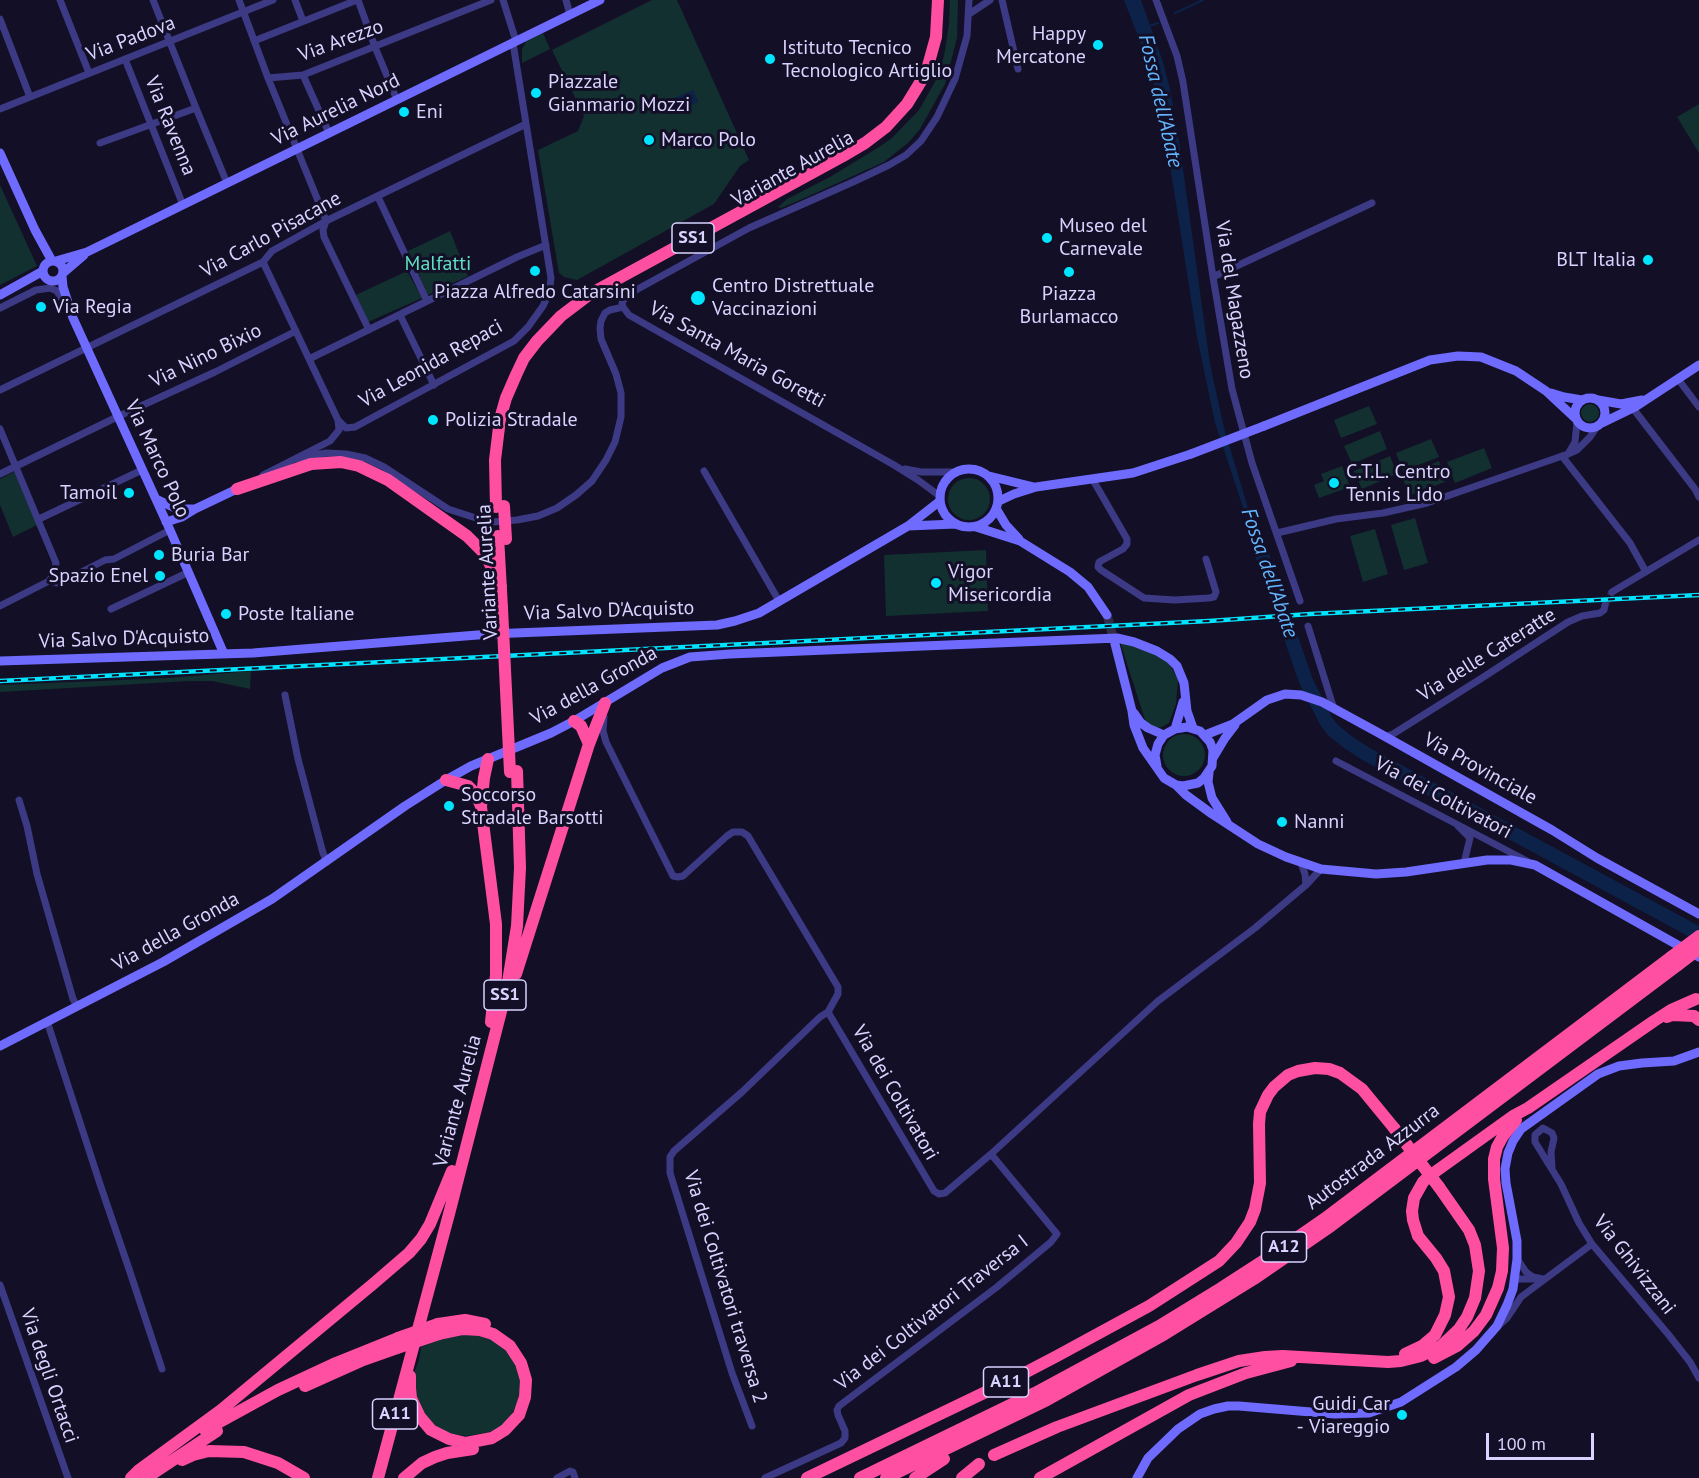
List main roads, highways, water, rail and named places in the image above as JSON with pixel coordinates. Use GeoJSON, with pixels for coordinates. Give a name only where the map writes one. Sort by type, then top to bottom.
{"type":"FeatureCollection","features":[{"type":"Feature","properties":{"kind":"highway","name":"Variante Aurelia"},"geometry":{"type":"LineString","coordinates":[[452,1171],[512,961],[519,896],[520,857],[502,537],[495,460],[500,419],[506,398],[524,358],[537,341],[561,316],[590,294],[843,156],[886,127],[907,104],[926,73],[936,37],[938,0]]}},
{"type":"Feature","properties":{"kind":"highway","name":"Variante Aurelia"},"geometry":{"type":"LineString","coordinates":[[500,507],[503,447],[509,415],[524,376],[537,352],[547,340],[576,313],[602,296],[853,159],[887,137],[918,102],[934,74],[944,37],[946,0]]}},
{"type":"Feature","properties":{"kind":"highway"},"geometry":{"type":"LineString","coordinates":[[237,489],[311,464],[341,462],[359,465],[388,480],[467,536],[484,554],[501,586]]}},
{"type":"Feature","properties":{"kind":"highway","name":"Variante Aurelia"},"geometry":{"type":"LineString","coordinates":[[502,537],[501,586],[506,609]]}},
{"type":"Feature","properties":{"kind":"highway"},"geometry":{"type":"LineString","coordinates":[[496,1018],[515,977],[589,744],[606,702]]}},
{"type":"Feature","properties":{"kind":"highway"},"geometry":{"type":"LineString","coordinates":[[574,721],[583,730],[589,744]]}},
{"type":"Feature","properties":{"kind":"highway"},"geometry":{"type":"LineString","coordinates":[[488,759],[481,807],[496,924],[496,1018]]}},
{"type":"Feature","properties":{"kind":"highway"},"geometry":{"type":"LineString","coordinates":[[446,780],[468,786],[475,793],[481,807]]}},
{"type":"Feature","properties":{"kind":"highway","name":"Autostrada Azzurra"},"geometry":{"type":"LineString","coordinates":[[886,1478],[1047,1400],[1195,1316],[1307,1243],[1674,961],[1699,936]]}},
{"type":"Feature","properties":{"kind":"highway","name":"Autostrada Azzurra"},"geometry":{"type":"LineString","coordinates":[[860,1478],[1045,1389],[1159,1326],[1221,1288],[1324,1219],[1674,961],[1699,955]]}},
{"type":"Feature","properties":{"kind":"highway"},"geometry":{"type":"LineString","coordinates":[[1394,1362],[1432,1338],[1443,1323],[1448,1304],[1448,1287],[1444,1271],[1414,1227],[1412,1211],[1416,1193],[1428,1177],[1513,1116],[1654,1021],[1697,995]]}},
{"type":"Feature","properties":{"kind":"highway"},"geometry":{"type":"LineString","coordinates":[[1654,1021],[1672,1015],[1694,1016],[1699,1019]]}},
{"type":"Feature","properties":{"kind":"highway","name":"Variante Aurelia"},"geometry":{"type":"LineString","coordinates":[[412,1350],[496,1018]]}},
{"type":"Feature","properties":{"kind":"highway","name":"A11"},"geometry":{"type":"LineString","coordinates":[[807,1478],[1057,1356],[1149,1306],[1219,1261],[1236,1244],[1250,1222],[1255,1209],[1260,1183],[1260,1112],[1274,1087],[1288,1075],[1298,1071],[1315,1068],[1329,1069],[1341,1073],[1362,1089],[1439,1187],[1472,1237],[1479,1262],[1477,1288],[1467,1317],[1451,1338],[1436,1349],[1421,1356],[1394,1362]]}},
{"type":"Feature","properties":{"kind":"highway"},"geometry":{"type":"LineString","coordinates":[[994,1455],[1058,1427],[1239,1361],[1274,1356],[1416,1363],[1432,1359],[1452,1349],[1474,1331],[1491,1304],[1499,1282],[1503,1258],[1494,1159],[1503,1136],[1528,1108]]}},
{"type":"Feature","properties":{"kind":"highway"},"geometry":{"type":"LineString","coordinates":[[131,1478],[153,1459],[221,1410],[409,1253],[430,1224],[452,1171]]}},
{"type":"Feature","properties":{"kind":"highway"},"geometry":{"type":"LineString","coordinates":[[372,1478],[452,1171]]}},
{"type":"Feature","properties":{"kind":"highway"},"geometry":{"type":"LineString","coordinates":[[131,1478],[261,1398],[336,1363],[439,1329],[456,1321],[478,1322],[506,1335],[519,1347],[530,1366],[532,1397],[521,1422],[504,1439],[492,1445],[458,1450],[435,1457],[422,1463],[404,1478]]}},
{"type":"Feature","properties":{"kind":"highway","name":"SS1"},"geometry":{"type":"LineString","coordinates":[[412,1350],[411,1398],[420,1418],[431,1430],[450,1439],[466,1443],[485,1441],[499,1435],[519,1415],[525,1397],[524,1370],[518,1356],[506,1342],[486,1332],[439,1329]]}},
{"type":"Feature","properties":{"kind":"highway"},"geometry":{"type":"LineString","coordinates":[[148,1478],[197,1443],[270,1402],[398,1343]]}},
{"type":"Feature","properties":{"kind":"highway","name":"A11"},"geometry":{"type":"LineString","coordinates":[[378,1478],[412,1350]]}},
{"type":"Feature","properties":{"kind":"highway"},"geometry":{"type":"LineString","coordinates":[[1040,1478],[1189,1395],[1246,1373],[1307,1358]]}},
{"type":"Feature","properties":{"kind":"highway"},"geometry":{"type":"LineString","coordinates":[[915,1478],[955,1452],[1047,1400]]}},
{"type":"Feature","properties":{"kind":"highway"},"geometry":{"type":"LineString","coordinates":[[148,1478],[193,1455],[217,1450],[256,1455],[278,1463],[304,1478]]}},
{"type":"Feature","properties":{"kind":"highway"},"geometry":{"type":"LineString","coordinates":[[962,1478],[979,1464]]}},
{"type":"Feature","properties":{"kind":"water"},"geometry":{"type":"Polygon","coordinates":[[[1124,0],[1141,0],[1170,89],[1210,364],[1224,428],[1263,558],[1247,519],[1215,423],[1197,337],[1168,153],[1156,93],[1151,70],[1124,0]]]}},
{"type":"Feature","properties":{"kind":"water"},"geometry":{"type":"Polygon","coordinates":[[[693,90],[698,102],[674,113],[668,101],[693,90]]]}},
{"type":"Feature","properties":{"kind":"waterway"},"geometry":{"type":"LineString","coordinates":[[1175,13],[1203,0]]}},
{"type":"Feature","properties":{"kind":"waterway"},"geometry":{"type":"LineString","coordinates":[[1150,26],[1158,23]]}},
{"type":"Feature","properties":{"kind":"waterway","name":"Fossa dell'Abate"},"geometry":{"type":"LineString","coordinates":[[1258,543],[1306,681],[1333,730],[1368,755],[1699,934]]}},
{"type":"Feature","properties":{"kind":"tunnel"},"geometry":{"type":"LineString","coordinates":[[1605,605],[1612,592]]}},
{"type":"Feature","properties":{"kind":"tunnel"},"geometry":{"type":"LineString","coordinates":[[1107,615],[1115,644]]}},
{"type":"Feature","properties":{"kind":"railway"},"geometry":{"type":"LineString","coordinates":[[0,681],[1699,595]]}},
{"type":"Feature","properties":{"kind":"place","name":"Happy Mercatone"},"geometry":{"type":"Point","coordinates":[1098,45]}},
{"type":"Feature","properties":{"kind":"place","name":"Istituto Tecnico Tecnologico Artiglio"},"geometry":{"type":"Point","coordinates":[770,59]}},
{"type":"Feature","properties":{"kind":"place","name":"Piazzale Gianmario Mozzi"},"geometry":{"type":"Point","coordinates":[536,93]}},
{"type":"Feature","properties":{"kind":"place","name":"Eni"},"geometry":{"type":"Point","coordinates":[404,112]}},
{"type":"Feature","properties":{"kind":"place","name":"Marco Polo"},"geometry":{"type":"Point","coordinates":[649,140]}},
{"type":"Feature","properties":{"kind":"place","name":"Museo del Carnevale"},"geometry":{"type":"Point","coordinates":[1047,238]}},
{"type":"Feature","properties":{"kind":"place","name":"BLT Italia"},"geometry":{"type":"Point","coordinates":[1648,260]}},
{"type":"Feature","properties":{"kind":"place","name":"Piazza Alfredo Catarsini"},"geometry":{"type":"Point","coordinates":[535,271]}},
{"type":"Feature","properties":{"kind":"place","name":"Piazza Burlamacco"},"geometry":{"type":"Point","coordinates":[1069,272]}},
{"type":"Feature","properties":{"kind":"place","name":"Centro Distrettuale Vaccinazioni"},"geometry":{"type":"Point","coordinates":[698,298]}},
{"type":"Feature","properties":{"kind":"place","name":"Via Regia"},"geometry":{"type":"Point","coordinates":[41,307]}},
{"type":"Feature","properties":{"kind":"place","name":"Polizia Stradale"},"geometry":{"type":"Point","coordinates":[433,420]}},
{"type":"Feature","properties":{"kind":"place","name":"C.T.L. Centro Tennis Lido"},"geometry":{"type":"Point","coordinates":[1334,483]}},
{"type":"Feature","properties":{"kind":"place","name":"Tamoil"},"geometry":{"type":"Point","coordinates":[129,493]}},
{"type":"Feature","properties":{"kind":"place","name":"Buria Bar"},"geometry":{"type":"Point","coordinates":[159,555]}},
{"type":"Feature","properties":{"kind":"place","name":"Spazio Enel"},"geometry":{"type":"Point","coordinates":[160,576]}},
{"type":"Feature","properties":{"kind":"place","name":"Vigor Misericordia"},"geometry":{"type":"Point","coordinates":[936,583]}},
{"type":"Feature","properties":{"kind":"place","name":"Poste Italiane"},"geometry":{"type":"Point","coordinates":[226,614]}},
{"type":"Feature","properties":{"kind":"place","name":"Soccorso Stradale Barsotti"},"geometry":{"type":"Point","coordinates":[449,806]}},
{"type":"Feature","properties":{"kind":"place","name":"Nanni"},"geometry":{"type":"Point","coordinates":[1282,822]}},
{"type":"Feature","properties":{"kind":"place","name":"Guidi Car - Viareggio"},"geometry":{"type":"Point","coordinates":[1402,1415]}},
{"type":"Feature","properties":{"kind":"park label","name":"Malfatti"},"geometry":{"type":"Point","coordinates":[438,264]}}]}
